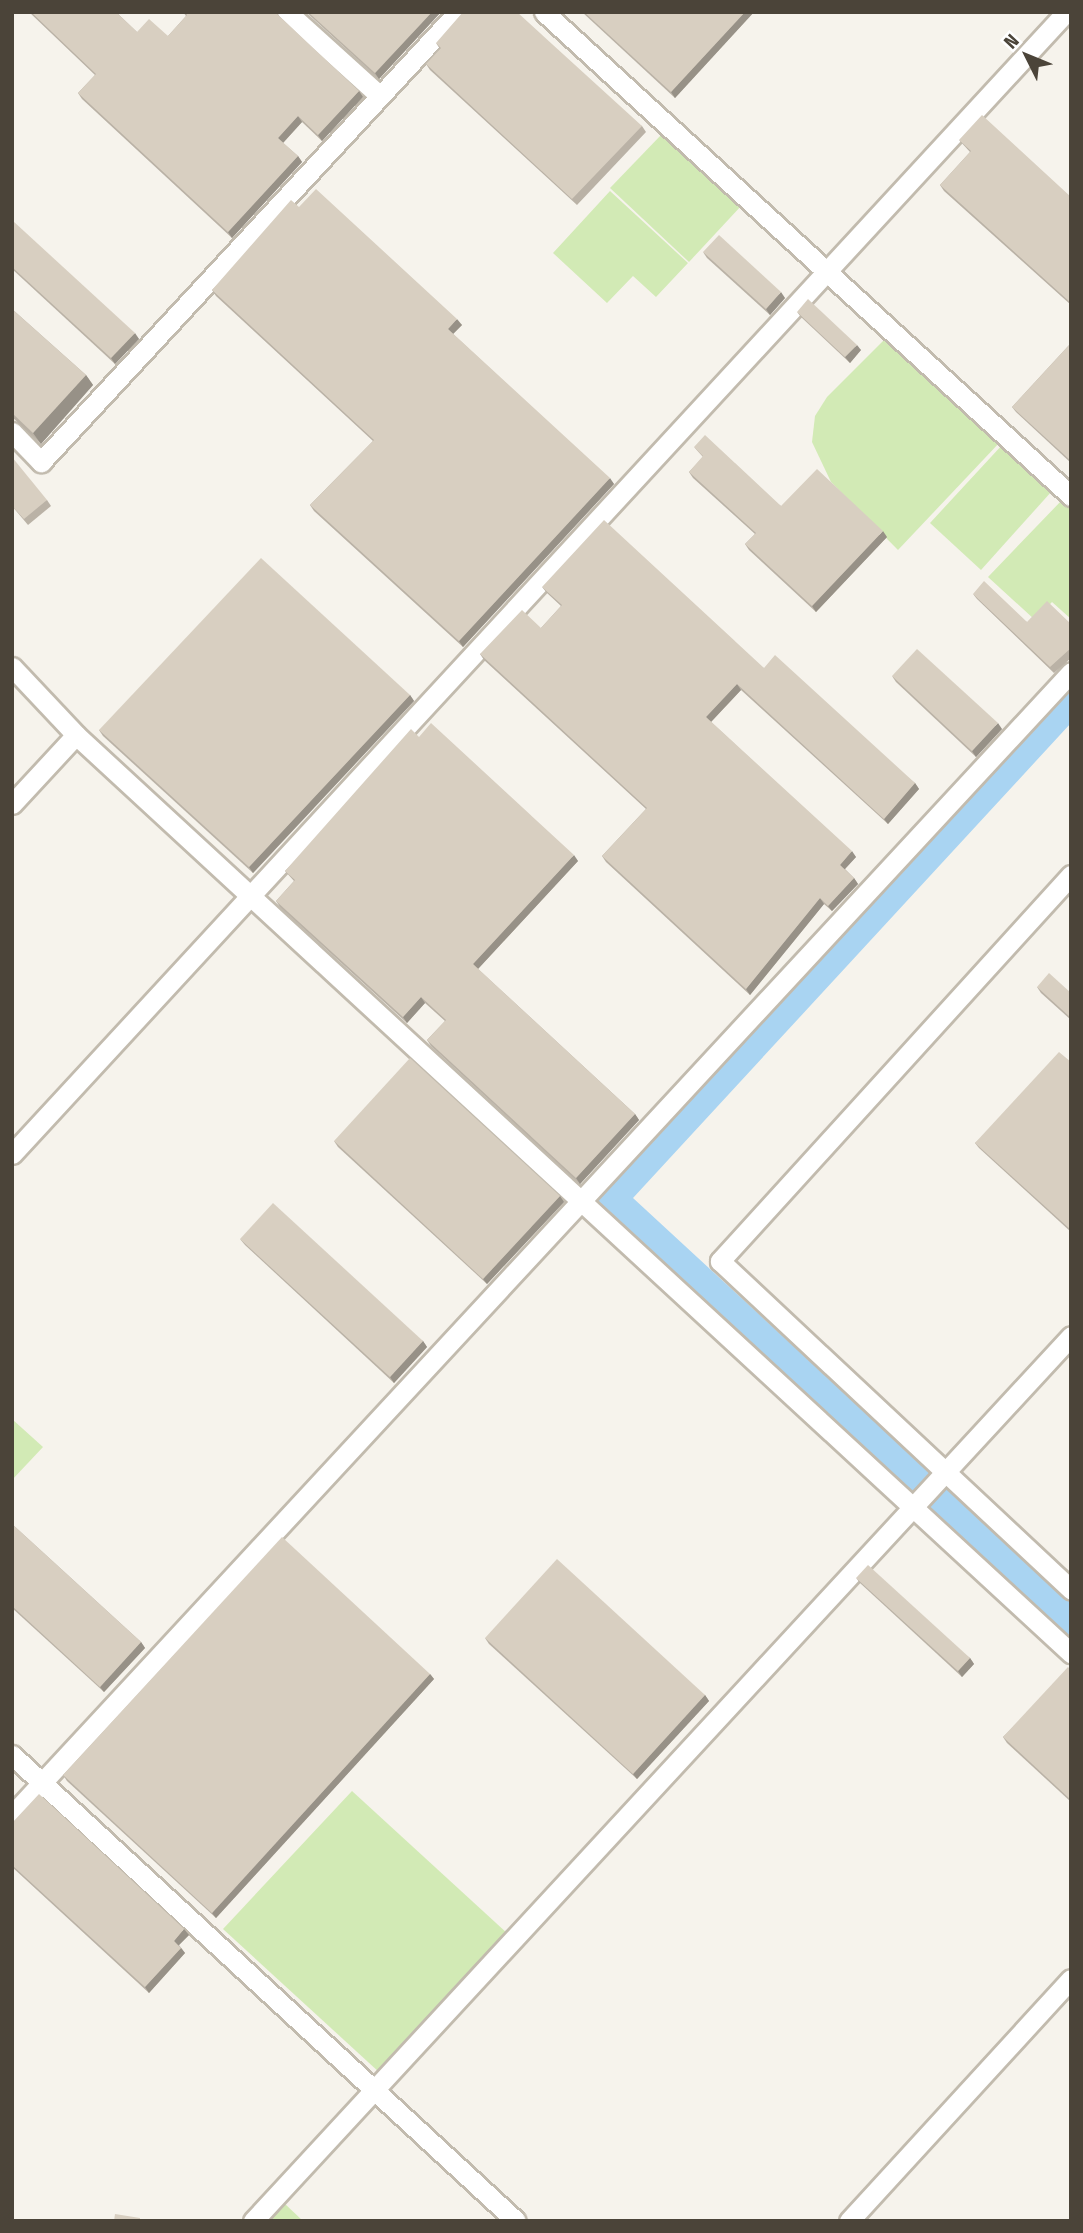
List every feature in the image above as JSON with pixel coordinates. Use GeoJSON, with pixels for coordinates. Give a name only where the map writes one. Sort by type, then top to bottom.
{"type":"FeatureCollection","features":[{"type":"Feature","properties":{"kind":"street"},"geometry":{"type":"LineString","coordinates":[[287,12],[380,96]]}},
{"type":"Feature","properties":{"kind":"street"},"geometry":{"type":"LineString","coordinates":[[12,432],[41,462],[458,12]]}},
{"type":"Feature","properties":{"kind":"street"},"geometry":{"type":"LineString","coordinates":[[544,12],[1071,496]]}},
{"type":"Feature","properties":{"kind":"street"},"geometry":{"type":"LineString","coordinates":[[12,1154],[1066,12]]}},
{"type":"Feature","properties":{"kind":"street"},"geometry":{"type":"LineString","coordinates":[[12,667],[76,735],[249,897],[910,1509],[1071,1653]]}},
{"type":"Feature","properties":{"kind":"street"},"geometry":{"type":"LineString","coordinates":[[12,1815],[1071,672]]}},
{"type":"Feature","properties":{"kind":"street"},"geometry":{"type":"LineString","coordinates":[[12,804],[76,735]]}},
{"type":"Feature","properties":{"kind":"street"},"geometry":{"type":"LineString","coordinates":[[1071,875],[720,1261],[944,1474],[1071,1590]]}},
{"type":"Feature","properties":{"kind":"street"},"geometry":{"type":"LineString","coordinates":[[253,2221],[1071,1336]]}},
{"type":"Feature","properties":{"kind":"street"},"geometry":{"type":"LineString","coordinates":[[12,1755],[516,2221]]}},
{"type":"Feature","properties":{"kind":"street"},"geometry":{"type":"LineString","coordinates":[[849,2221],[1071,1979]]}},
{"type":"Feature","properties":{"kind":"green space"},"geometry":{"type":"Polygon","coordinates":[[[662,134],[742,205],[689,262],[610,188],[662,134]]]}},
{"type":"Feature","properties":{"kind":"green space"},"geometry":{"type":"Polygon","coordinates":[[[610,191],[688,263],[656,297],[633,276],[607,303],[553,253],[610,191]]]}},
{"type":"Feature","properties":{"kind":"green space"},"geometry":{"type":"Polygon","coordinates":[[[888,336],[1001,441],[898,550],[831,482],[812,442],[815,416],[827,397],[888,336]]]}},
{"type":"Feature","properties":{"kind":"green space"},"geometry":{"type":"Polygon","coordinates":[[[1003,444],[1052,491],[981,570],[930,523],[1003,444]]]}},
{"type":"Feature","properties":{"kind":"green space"},"geometry":{"type":"Polygon","coordinates":[[[1062,500],[1071,508],[1071,619],[1052,602],[1035,620],[988,577],[1062,500]]]}},
{"type":"Feature","properties":{"kind":"green space"},"geometry":{"type":"Polygon","coordinates":[[[12,1419],[43,1447],[12,1480],[12,1419]]]}},
{"type":"Feature","properties":{"kind":"green space"},"geometry":{"type":"Polygon","coordinates":[[[352,1791],[508,1934],[380,2073],[223,1929],[352,1791]]]}},
{"type":"Feature","properties":{"kind":"green space"},"geometry":{"type":"Polygon","coordinates":[[[284,2203],[303,2221],[267,2221],[284,2203]]]}},
{"type":"Feature","properties":{"kind":"water"},"geometry":{"type":"Polygon","coordinates":[[[1071,679],[1071,723],[633,1198],[1071,1602],[1071,1644],[593,1199],[1071,679]]]}},
{"type":"Feature","properties":{"kind":"building"},"geometry":{"type":"Polygon","coordinates":[[[31,12],[116,12],[137,32],[149,19],[168,36],[187,15],[185,12],[275,12],[359,91],[318,135],[298,116],[278,138],[298,156],[228,232],[78,93],[96,74],[31,12]]]}},
{"type":"Feature","properties":{"kind":"building"},"geometry":{"type":"Polygon","coordinates":[[[308,12],[432,12],[375,73],[308,12]]]}},
{"type":"Feature","properties":{"kind":"building"},"geometry":{"type":"Polygon","coordinates":[[[463,12],[517,12],[642,126],[572,199],[426,64],[441,48],[436,43],[463,12]]]}},
{"type":"Feature","properties":{"kind":"building"},"geometry":{"type":"Polygon","coordinates":[[[584,12],[745,12],[671,92],[584,12]]]}},
{"type":"Feature","properties":{"kind":"building"},"geometry":{"type":"Polygon","coordinates":[[[982,115],[1071,197],[1071,303],[940,185],[971,151],[959,140],[982,115]]]}},
{"type":"Feature","properties":{"kind":"building"},"geometry":{"type":"Polygon","coordinates":[[[316,189],[457,319],[448,329],[610,478],[459,641],[310,505],[374,440],[212,290],[291,200],[299,207],[316,189]]]}},
{"type":"Feature","properties":{"kind":"building"},"geometry":{"type":"Polygon","coordinates":[[[13,221],[135,333],[111,358],[12,267],[13,221]]]}},
{"type":"Feature","properties":{"kind":"building"},"geometry":{"type":"Polygon","coordinates":[[[719,235],[781,292],[766,309],[703,252],[719,235]]]}},
{"type":"Feature","properties":{"kind":"building"},"geometry":{"type":"Polygon","coordinates":[[[808,299],[857,345],[845,357],[797,312],[808,299]]]}},
{"type":"Feature","properties":{"kind":"building"},"geometry":{"type":"Polygon","coordinates":[[[12,309],[86,375],[33,433],[12,413],[12,309]]]}},
{"type":"Feature","properties":{"kind":"building"},"geometry":{"type":"Polygon","coordinates":[[[1071,343],[1071,461],[1012,407],[1071,343]]]}},
{"type":"Feature","properties":{"kind":"building"},"geometry":{"type":"Polygon","coordinates":[[[705,435],[781,506],[817,469],[883,531],[812,606],[745,544],[756,533],[689,472],[703,456],[694,447],[705,435]]]}},
{"type":"Feature","properties":{"kind":"building"},"geometry":{"type":"Polygon","coordinates":[[[12,457],[47,500],[24,519],[12,506],[12,457]]]}},
{"type":"Feature","properties":{"kind":"building"},"geometry":{"type":"Polygon","coordinates":[[[604,520],[764,668],[775,655],[915,783],[884,819],[737,684],[706,717],[852,851],[840,865],[854,878],[828,906],[820,898],[746,989],[602,856],[647,808],[480,654],[522,610],[541,628],[562,605],[542,587],[604,520]]]}},
{"type":"Feature","properties":{"kind":"building"},"geometry":{"type":"Polygon","coordinates":[[[261,558],[410,695],[249,867],[99,730],[261,558]]]}},
{"type":"Feature","properties":{"kind":"building"},"geometry":{"type":"Polygon","coordinates":[[[984,581],[1027,622],[1047,601],[1071,624],[1071,648],[1050,667],[973,594],[984,581]]]}},
{"type":"Feature","properties":{"kind":"building"},"geometry":{"type":"Polygon","coordinates":[[[917,649],[998,723],[972,751],[892,676],[917,649]]]}},
{"type":"Feature","properties":{"kind":"building"},"geometry":{"type":"Polygon","coordinates":[[[431,723],[574,855],[473,964],[635,1114],[576,1178],[427,1040],[446,1020],[421,997],[403,1017],[276,901],[295,880],[285,871],[411,729],[419,737],[431,723]]]}},
{"type":"Feature","properties":{"kind":"building"},"geometry":{"type":"Polygon","coordinates":[[[1049,973],[1071,993],[1071,1018],[1037,987],[1049,973]]]}},
{"type":"Feature","properties":{"kind":"building"},"geometry":{"type":"Polygon","coordinates":[[[1059,1052],[1071,1062],[1071,1230],[975,1143],[1059,1052]]]}},
{"type":"Feature","properties":{"kind":"building"},"geometry":{"type":"Polygon","coordinates":[[[410,1058],[560,1196],[483,1279],[334,1141],[410,1058]]]}},
{"type":"Feature","properties":{"kind":"building"},"geometry":{"type":"Polygon","coordinates":[[[273,1203],[423,1341],[390,1377],[240,1239],[273,1203]]]}},
{"type":"Feature","properties":{"kind":"building"},"geometry":{"type":"Polygon","coordinates":[[[12,1524],[141,1642],[100,1687],[12,1606],[12,1524]]]}},
{"type":"Feature","properties":{"kind":"building"},"geometry":{"type":"Polygon","coordinates":[[[282,1537],[430,1674],[212,1913],[63,1775],[282,1537]]]}},
{"type":"Feature","properties":{"kind":"building"},"geometry":{"type":"Polygon","coordinates":[[[557,1559],[705,1695],[633,1774],[485,1638],[557,1559]]]}},
{"type":"Feature","properties":{"kind":"building"},"geometry":{"type":"Polygon","coordinates":[[[868,1565],[970,1658],[958,1671],[856,1578],[868,1565]]]}},
{"type":"Feature","properties":{"kind":"building"},"geometry":{"type":"Polygon","coordinates":[[[1068,1667],[1071,1670],[1071,1800],[1003,1737],[1068,1667]]]}},
{"type":"Feature","properties":{"kind":"building"},"geometry":{"type":"Polygon","coordinates":[[[39,1794],[184,1929],[174,1941],[181,1948],[145,1987],[12,1865],[12,1823],[39,1794]]]}},
{"type":"Feature","properties":{"kind":"building"},"geometry":{"type":"Polygon","coordinates":[[[115,2214],[140,2218],[140,2221],[114,2221],[115,2214]]]}}]}
